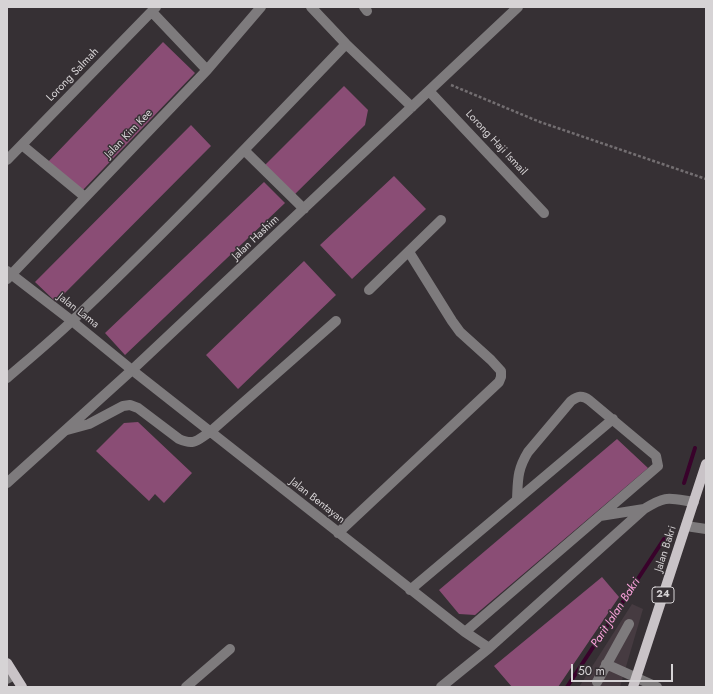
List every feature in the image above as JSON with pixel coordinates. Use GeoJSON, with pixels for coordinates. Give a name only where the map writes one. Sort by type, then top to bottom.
{"type":"FeatureCollection","features":[{"type":"Feature","properties":{"kind":"main road","name":"Jalan Bakri"},"geometry":{"type":"LineString","coordinates":[[634,682],[706,464]]}},
{"type":"Feature","properties":{"kind":"main road"},"geometry":{"type":"LineString","coordinates":[[7,663],[11,677],[22,687]]}},
{"type":"Feature","properties":{"kind":"street","name":"Jalan Kim Kee"},"geometry":{"type":"LineString","coordinates":[[8,275],[207,70],[261,7]]}},
{"type":"Feature","properties":{"kind":"street"},"geometry":{"type":"LineString","coordinates":[[311,7],[346,44],[412,107]]}},
{"type":"Feature","properties":{"kind":"street","name":"Jalan Hashim"},"geometry":{"type":"LineString","coordinates":[[7,483],[132,370],[518,7]]}},
{"type":"Feature","properties":{"kind":"street"},"geometry":{"type":"LineString","coordinates":[[154,10],[207,70]]}},
{"type":"Feature","properties":{"kind":"street","name":"Lorong Salmah"},"geometry":{"type":"LineString","coordinates":[[7,160],[154,10]]}},
{"type":"Feature","properties":{"kind":"street"},"geometry":{"type":"LineString","coordinates":[[7,378],[72,321],[165,231],[346,44]]}},
{"type":"Feature","properties":{"kind":"street","name":"Lorong Haji Ismail"},"geometry":{"type":"LineString","coordinates":[[430,90],[544,212]]}},
{"type":"Feature","properties":{"kind":"street"},"geometry":{"type":"LineString","coordinates":[[22,145],[85,197]]}},
{"type":"Feature","properties":{"kind":"street"},"geometry":{"type":"LineString","coordinates":[[244,150],[304,209]]}},
{"type":"Feature","properties":{"kind":"street"},"geometry":{"type":"LineString","coordinates":[[369,290],[441,220]]}},
{"type":"Feature","properties":{"kind":"street"},"geometry":{"type":"LineString","coordinates":[[338,533],[499,382],[501,377],[501,371],[491,360],[460,332],[409,252]]}},
{"type":"Feature","properties":{"kind":"street","name":"Jalan Lama"},"geometry":{"type":"LineString","coordinates":[[8,275],[72,321],[132,370]]}},
{"type":"Feature","properties":{"kind":"street"},"geometry":{"type":"LineString","coordinates":[[66,430],[89,424],[123,406],[130,405],[138,408],[179,439],[193,443],[210,432],[336,320]]}},
{"type":"Feature","properties":{"kind":"street","name":"Jalan Bentayan"},"geometry":{"type":"LineString","coordinates":[[132,370],[410,590],[465,632],[489,648]]}},
{"type":"Feature","properties":{"kind":"street"},"geometry":{"type":"LineString","coordinates":[[465,632],[658,466],[656,456],[586,397],[576,397],[528,452],[523,460],[518,473],[517,500]]}},
{"type":"Feature","properties":{"kind":"street"},"geometry":{"type":"LineString","coordinates":[[410,590],[613,419]]}},
{"type":"Feature","properties":{"kind":"street"},"geometry":{"type":"LineString","coordinates":[[441,687],[489,648],[644,509],[658,500],[667,497],[694,502]]}},
{"type":"Feature","properties":{"kind":"street"},"geometry":{"type":"LineString","coordinates":[[600,516],[644,509]]}},
{"type":"Feature","properties":{"kind":"street"},"geometry":{"type":"LineString","coordinates":[[686,526],[706,530]]}},
{"type":"Feature","properties":{"kind":"street"},"geometry":{"type":"LineString","coordinates":[[596,682],[629,624]]}},
{"type":"Feature","properties":{"kind":"street"},"geometry":{"type":"LineString","coordinates":[[186,687],[230,649]]}},
{"type":"Feature","properties":{"kind":"street"},"geometry":{"type":"LineString","coordinates":[[606,664],[634,682],[657,687]]}},
{"type":"Feature","properties":{"kind":"path"},"geometry":{"type":"LineString","coordinates":[[440,81],[540,122],[706,179]]}},
{"type":"Feature","properties":{"kind":"shaded area"},"geometry":{"type":"Polygon","coordinates":[[[632,604],[643,609],[620,687],[579,687],[632,604]]]}},
{"type":"Feature","properties":{"kind":"building"},"geometry":{"type":"Polygon","coordinates":[[[163,42],[195,73],[81,192],[46,164],[163,42]]]}},
{"type":"Feature","properties":{"kind":"building"},"geometry":{"type":"Polygon","coordinates":[[[344,86],[368,110],[365,125],[292,197],[263,167],[344,86]]]}},
{"type":"Feature","properties":{"kind":"building"},"geometry":{"type":"Polygon","coordinates":[[[191,125],[211,146],[56,302],[35,282],[191,125]]]}},
{"type":"Feature","properties":{"kind":"building"},"geometry":{"type":"Polygon","coordinates":[[[394,176],[426,209],[352,279],[320,245],[394,176]]]}},
{"type":"Feature","properties":{"kind":"building"},"geometry":{"type":"Polygon","coordinates":[[[264,182],[285,203],[125,355],[105,333],[264,182]]]}},
{"type":"Feature","properties":{"kind":"building"},"geometry":{"type":"Polygon","coordinates":[[[304,261],[336,295],[238,389],[206,355],[304,261]]]}},
{"type":"Feature","properties":{"kind":"building"},"geometry":{"type":"Polygon","coordinates":[[[138,422],[192,473],[164,503],[155,494],[149,501],[96,451],[124,423],[138,422]]]}},
{"type":"Feature","properties":{"kind":"building"},"geometry":{"type":"Polygon","coordinates":[[[617,439],[648,468],[475,615],[459,614],[439,590],[617,439]]]}},
{"type":"Feature","properties":{"kind":"building"},"geometry":{"type":"Polygon","coordinates":[[[602,577],[619,597],[558,687],[512,687],[494,666],[602,577]]]}},
{"type":"Feature","properties":{"kind":"waterway","name":"Parit Jalan Bakri"},"geometry":{"type":"LineString","coordinates":[[684,483],[695,448]]}},
{"type":"Feature","properties":{"kind":"waterway","name":"Parit Jalan Bakri"},"geometry":{"type":"LineString","coordinates":[[567,687],[664,539]]}}]}
